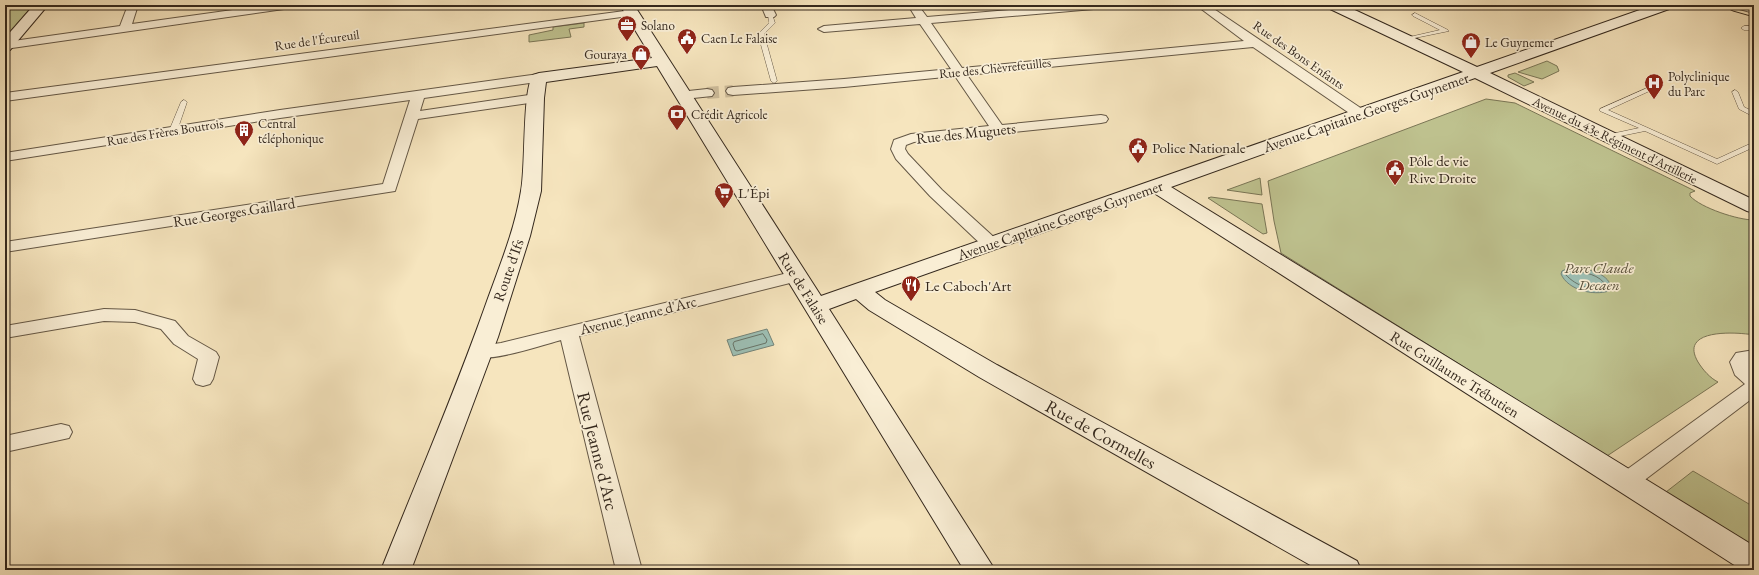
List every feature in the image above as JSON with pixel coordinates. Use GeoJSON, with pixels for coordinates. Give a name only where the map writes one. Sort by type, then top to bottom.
{"type":"FeatureCollection","features":[{"type":"Feature","properties":{"kind":"street"},"geometry":{"type":"LineString","coordinates":[[8,41],[41,5]]}},
{"type":"Feature","properties":{"kind":"street"},"geometry":{"type":"LineString","coordinates":[[125,29],[133,5]]}},
{"type":"Feature","properties":{"kind":"street"},"geometry":{"type":"LineString","coordinates":[[8,41],[125,29],[291,5]]}},
{"type":"Feature","properties":{"kind":"street"},"geometry":{"type":"LineString","coordinates":[[913,5],[998,129]]}},
{"type":"Feature","properties":{"kind":"street"},"geometry":{"type":"LineString","coordinates":[[824,29],[1105,5]]}},
{"type":"Feature","properties":{"kind":"street","name":"Rue des Bons Enfants"},"geometry":{"type":"LineString","coordinates":[[1201,5],[1334,98],[1360,114]]}},
{"type":"Feature","properties":{"kind":"street","name":"Avenue du 43e Régiment d'Artillerie"},"geometry":{"type":"LineString","coordinates":[[1333,5],[1407,39],[1754,206]]}},
{"type":"Feature","properties":{"kind":"street","name":"Avenue Capitaine Georges Guynemer"},"geometry":{"type":"LineString","coordinates":[[815,306],[1667,5]]}},
{"type":"Feature","properties":{"kind":"street"},"geometry":{"type":"LineString","coordinates":[[1736,5],[1754,10]]}},
{"type":"Feature","properties":{"kind":"street","name":"Rue de Falaise"},"geometry":{"type":"LineString","coordinates":[[630,9],[980,570]]}},
{"type":"Feature","properties":{"kind":"street","name":"Rue de l'Écureuil"},"geometry":{"type":"LineString","coordinates":[[5,97],[630,9]]}},
{"type":"Feature","properties":{"kind":"street","name":"Rue des Chèvrefeuilles"},"geometry":{"type":"LineString","coordinates":[[733,91],[844,83],[1256,43]]}},
{"type":"Feature","properties":{"kind":"street"},"geometry":{"type":"LineString","coordinates":[[412,116],[662,61]]}},
{"type":"Feature","properties":{"kind":"street","name":"Rue des Frères Boutrois"},"geometry":{"type":"LineString","coordinates":[[5,157],[418,95],[538,88]]}},
{"type":"Feature","properties":{"kind":"street","name":"Route d'Ifs"},"geometry":{"type":"LineString","coordinates":[[396,570],[480,352],[520,236],[532,191],[538,88]]}},
{"type":"Feature","properties":{"kind":"street"},"geometry":{"type":"LineString","coordinates":[[684,95],[707,93]]}},
{"type":"Feature","properties":{"kind":"street","name":"Rue Georges Gaillard"},"geometry":{"type":"LineString","coordinates":[[5,247],[390,188],[418,95]]}},
{"type":"Feature","properties":{"kind":"street","name":"Rue des Muguets"},"geometry":{"type":"LineString","coordinates":[[991,244],[936,193],[901,156],[898,146],[899,143],[911,138],[1102,118]]}},
{"type":"Feature","properties":{"kind":"street","name":"Rue Guillaume Trébutien"},"geometry":{"type":"LineString","coordinates":[[1156,186],[1754,562]]}},
{"type":"Feature","properties":{"kind":"street","name":"Avenue Jeanne d'Arc"},"geometry":{"type":"LineString","coordinates":[[480,352],[501,349],[796,276]]}},
{"type":"Feature","properties":{"kind":"street","name":"Rue de Cormelles"},"geometry":{"type":"LineString","coordinates":[[859,291],[877,305],[988,371],[1346,570]]}},
{"type":"Feature","properties":{"kind":"street"},"geometry":{"type":"LineString","coordinates":[[5,332],[104,316],[120,315],[141,317],[168,325],[181,340],[209,357],[203,379]]}},
{"type":"Feature","properties":{"kind":"street","name":"Rue Jeanne d'Arc"},"geometry":{"type":"LineString","coordinates":[[568,332],[628,570]]}},
{"type":"Feature","properties":{"kind":"street"},"geometry":{"type":"LineString","coordinates":[[1754,357],[1743,358],[1740,362],[1740,366],[1744,372],[1754,380]]}},
{"type":"Feature","properties":{"kind":"street"},"geometry":{"type":"LineString","coordinates":[[1626,482],[1754,387]]}},
{"type":"Feature","properties":{"kind":"street"},"geometry":{"type":"LineString","coordinates":[[5,444],[61,432]]}},
{"type":"Feature","properties":{"kind":"lane"},"geometry":{"type":"LineString","coordinates":[[768,10],[772,23],[761,34],[774,81]]}},
{"type":"Feature","properties":{"kind":"lane"},"geometry":{"type":"LineString","coordinates":[[1407,39],[1446,31],[1415,15]]}},
{"type":"Feature","properties":{"kind":"lane"},"geometry":{"type":"LineString","coordinates":[[1744,28],[1754,28]]}},
{"type":"Feature","properties":{"kind":"lane"},"geometry":{"type":"LineString","coordinates":[[1654,87],[1602,110],[1717,162],[1754,144]]}},
{"type":"Feature","properties":{"kind":"lane"},"geometry":{"type":"LineString","coordinates":[[1735,92],[1741,108],[1754,115]]}},
{"type":"Feature","properties":{"kind":"lane"},"geometry":{"type":"LineString","coordinates":[[173,131],[184,102]]}},
{"type":"Feature","properties":{"kind":"lane"},"geometry":{"type":"LineString","coordinates":[[1609,137],[1646,129]]}},
{"type":"Feature","properties":{"kind":"green space"},"geometry":{"type":"Polygon","coordinates":[[[5,5],[33,5],[5,38],[5,5]]]}},
{"type":"Feature","properties":{"kind":"green space"},"geometry":{"type":"Polygon","coordinates":[[[584,23],[584,27],[569,29],[571,37],[529,42],[529,35],[553,30],[553,27],[584,23]]]}},
{"type":"Feature","properties":{"kind":"green space"},"geometry":{"type":"Polygon","coordinates":[[[1547,61],[1557,66],[1559,71],[1542,79],[1518,72],[1547,61]]]}},
{"type":"Feature","properties":{"kind":"green space"},"geometry":{"type":"Polygon","coordinates":[[[1515,73],[1534,82],[1524,86],[1508,77],[1508,75],[1515,73]]]}},
{"type":"Feature","properties":{"kind":"green space","name":"Parc Claude Decaen"},"geometry":{"type":"Polygon","coordinates":[[[1486,99],[1515,103],[1695,191],[1690,193],[1690,196],[1702,205],[1730,216],[1754,220],[1754,335],[1724,333],[1702,338],[1696,343],[1694,351],[1698,362],[1707,374],[1718,382],[1607,456],[1281,253],[1274,221],[1268,181],[1486,99]]]}},
{"type":"Feature","properties":{"kind":"green space"},"geometry":{"type":"Polygon","coordinates":[[[1260,178],[1262,195],[1227,190],[1260,178]]]}},
{"type":"Feature","properties":{"kind":"green space"},"geometry":{"type":"Polygon","coordinates":[[[1211,197],[1262,204],[1267,233],[1263,234],[1208,198],[1211,197]]]}},
{"type":"Feature","properties":{"kind":"green space"},"geometry":{"type":"Polygon","coordinates":[[[1693,471],[1754,507],[1754,546],[1666,492],[1693,471]]]}},
{"type":"Feature","properties":{"kind":"water"},"geometry":{"type":"Polygon","coordinates":[[[1571,267],[1582,268],[1600,274],[1609,282],[1611,287],[1609,291],[1596,293],[1575,288],[1564,280],[1561,274],[1562,271],[1571,267]]]}},
{"type":"Feature","properties":{"kind":"water"},"geometry":{"type":"Polygon","coordinates":[[[767,329],[774,345],[733,356],[727,340],[767,329]]]}},
{"type":"Feature","properties":{"kind":"tunnel"},"geometry":{"type":"LineString","coordinates":[[707,93],[733,91]]}},
{"type":"Feature","properties":{"kind":"tram line"},"geometry":{"type":"LineString","coordinates":[[1721,5],[1733,11],[1754,17]]}},
{"type":"Feature","properties":{"kind":"place","name":"Solano"},"geometry":{"type":"Point","coordinates":[627,42]}},
{"type":"Feature","properties":{"kind":"place","name":"Caen Le Falaise"},"geometry":{"type":"Point","coordinates":[687,55]}},
{"type":"Feature","properties":{"kind":"place","name":"Le Guynemer"},"geometry":{"type":"Point","coordinates":[1471,59]}},
{"type":"Feature","properties":{"kind":"place","name":"Gouraya"},"geometry":{"type":"Point","coordinates":[641,71]}},
{"type":"Feature","properties":{"kind":"place","name":"Polyclinique du Parc"},"geometry":{"type":"Point","coordinates":[1654,100]}},
{"type":"Feature","properties":{"kind":"place","name":"Crédit Agricole"},"geometry":{"type":"Point","coordinates":[677,131]}},
{"type":"Feature","properties":{"kind":"place","name":"Central téléphonique"},"geometry":{"type":"Point","coordinates":[244,147]}},
{"type":"Feature","properties":{"kind":"place","name":"Police Nationale"},"geometry":{"type":"Point","coordinates":[1138,164]}},
{"type":"Feature","properties":{"kind":"place","name":"Pôle de vie Rive Droite"},"geometry":{"type":"Point","coordinates":[1395,186]}},
{"type":"Feature","properties":{"kind":"place","name":"L'Épi"},"geometry":{"type":"Point","coordinates":[724,209]}},
{"type":"Feature","properties":{"kind":"place","name":"Le Caboch'Art"},"geometry":{"type":"Point","coordinates":[911,302]}}]}
